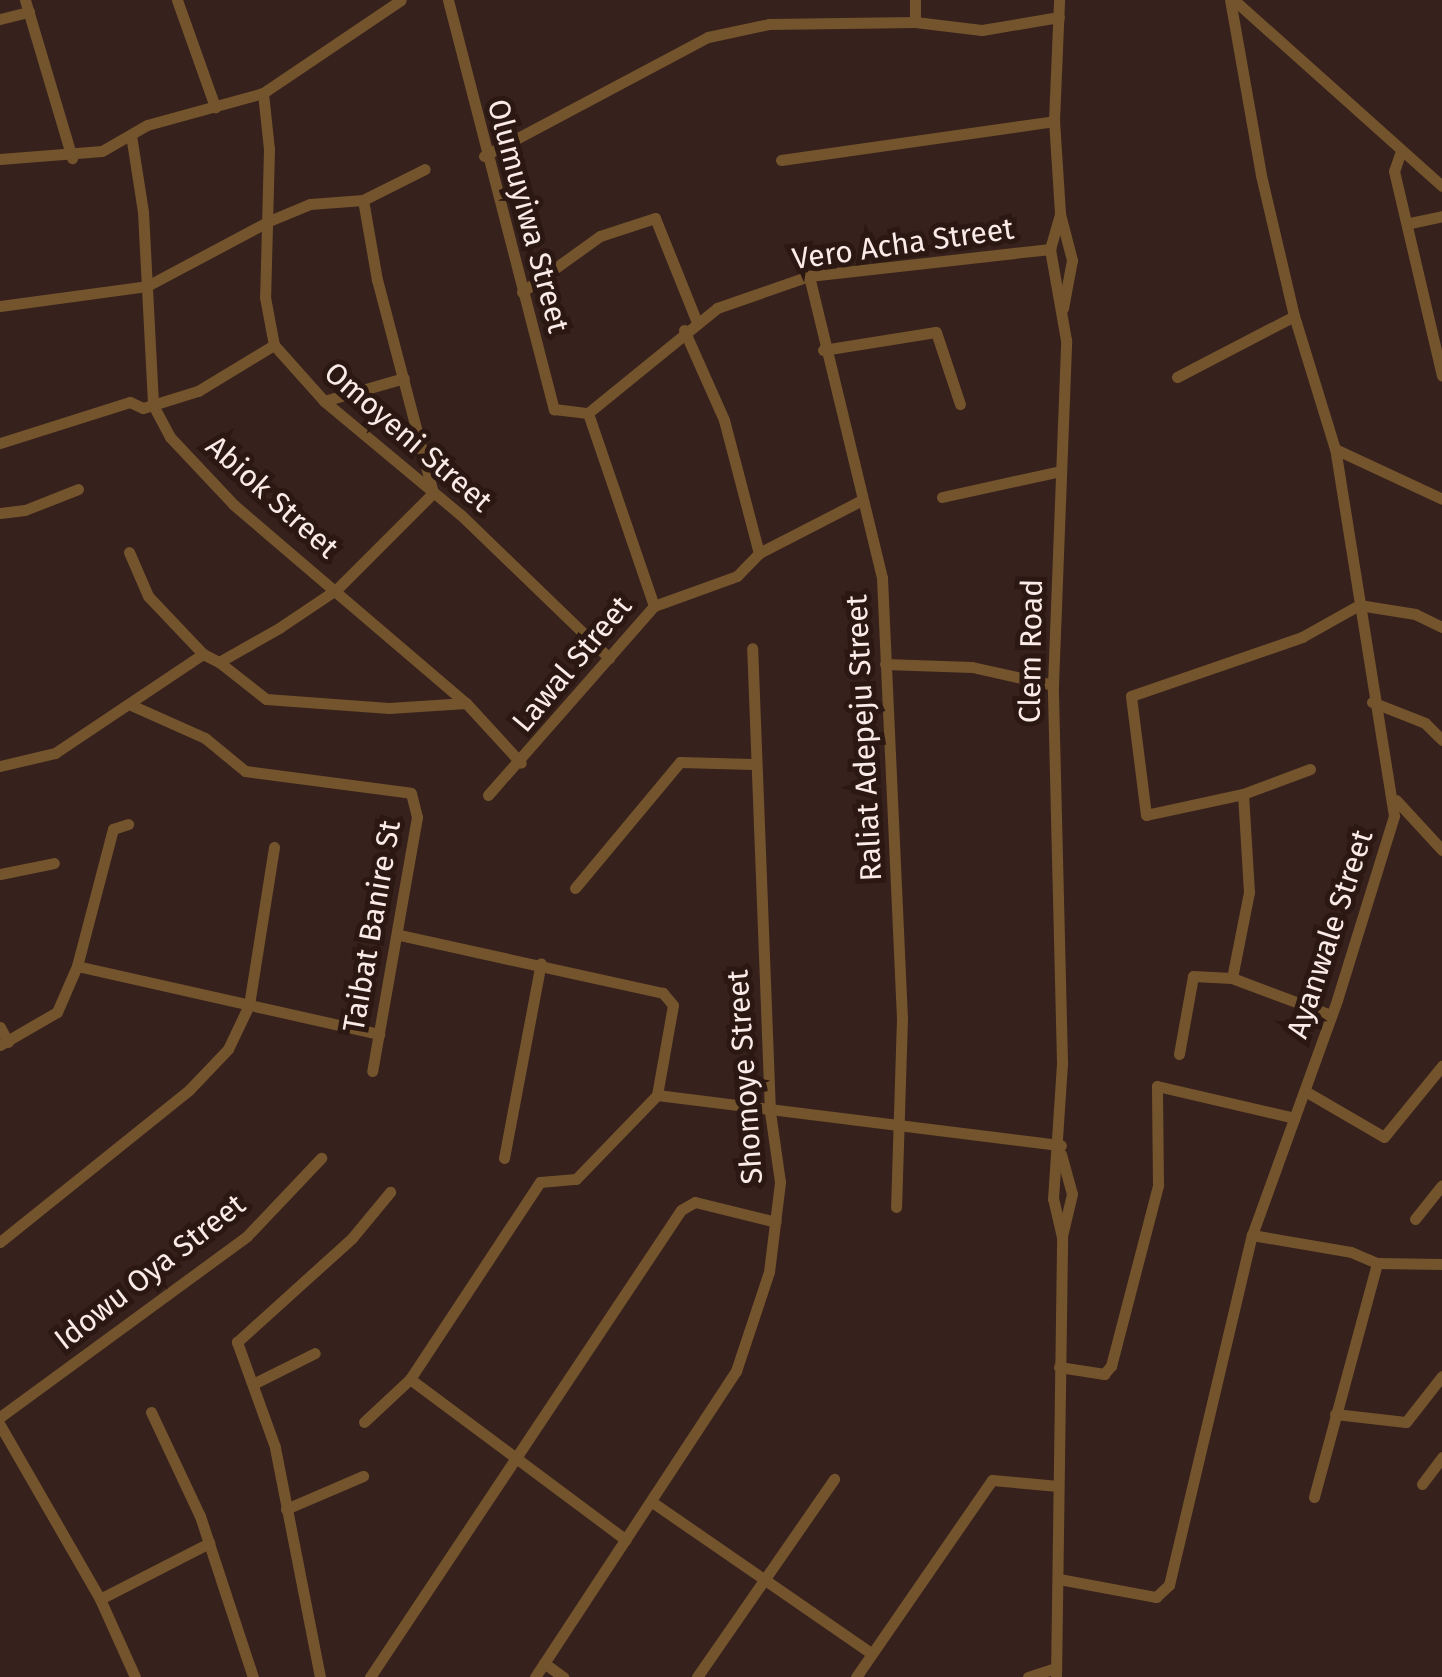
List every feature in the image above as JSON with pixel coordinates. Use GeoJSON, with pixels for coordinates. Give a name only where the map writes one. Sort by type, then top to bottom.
{"type":"FeatureCollection","features":[{"type":"Feature","properties":{"kind":"street"},"geometry":{"type":"LineString","coordinates":[[177,0],[215,107]]}},
{"type":"Feature","properties":{"kind":"street"},"geometry":{"type":"LineString","coordinates":[[0,159],[72,158],[263,92],[401,0]]}},
{"type":"Feature","properties":{"kind":"street","name":"Olumuyiwa Street"},"geometry":{"type":"LineString","coordinates":[[448,0],[484,156],[556,413],[588,413]]}},
{"type":"Feature","properties":{"kind":"street"},"geometry":{"type":"LineString","coordinates":[[915,22],[916,0]]}},
{"type":"Feature","properties":{"kind":"street","name":"Clem Road"},"geometry":{"type":"LineString","coordinates":[[1056,1672],[1062,1237],[1053,1199],[1061,1150],[1053,685],[1061,317],[1050,249],[1060,213],[1054,120],[1059,0]]}},
{"type":"Feature","properties":{"kind":"street"},"geometry":{"type":"LineString","coordinates":[[1232,0],[1442,186]]}},
{"type":"Feature","properties":{"kind":"street","name":"Ayanwale Street"},"geometry":{"type":"LineString","coordinates":[[1058,1579],[1164,1594],[1252,1235],[1387,848],[1396,800],[1372,702],[1335,449],[1294,316],[1232,0]]}},
{"type":"Feature","properties":{"kind":"street"},"geometry":{"type":"LineString","coordinates":[[0,20],[27,6],[72,158]]}},
{"type":"Feature","properties":{"kind":"street"},"geometry":{"type":"LineString","coordinates":[[484,156],[708,37],[769,24],[915,22],[982,30],[1059,16]]}},
{"type":"Feature","properties":{"kind":"street"},"geometry":{"type":"LineString","coordinates":[[0,443],[130,402],[153,405],[198,391],[274,345],[265,297],[269,221],[263,92]]}},
{"type":"Feature","properties":{"kind":"street"},"geometry":{"type":"LineString","coordinates":[[781,160],[1054,120]]}},
{"type":"Feature","properties":{"kind":"street"},"geometry":{"type":"LineString","coordinates":[[131,135],[147,286],[153,405]]}},
{"type":"Feature","properties":{"kind":"street"},"geometry":{"type":"LineString","coordinates":[[1401,152],[1394,171],[1410,223],[1442,375]]}},
{"type":"Feature","properties":{"kind":"street"},"geometry":{"type":"LineString","coordinates":[[0,306],[147,286],[269,221],[310,204],[363,200],[400,187],[424,169]]}},
{"type":"Feature","properties":{"kind":"street"},"geometry":{"type":"LineString","coordinates":[[220,662],[337,589],[433,493],[363,200]]}},
{"type":"Feature","properties":{"kind":"street"},"geometry":{"type":"LineString","coordinates":[[1060,213],[1072,260],[1061,317]]}},
{"type":"Feature","properties":{"kind":"street"},"geometry":{"type":"LineString","coordinates":[[1410,223],[1442,216]]}},
{"type":"Feature","properties":{"kind":"street"},"geometry":{"type":"LineString","coordinates":[[522,292],[600,236],[655,218],[696,320]]}},
{"type":"Feature","properties":{"kind":"street","name":"Vero Acha Street"},"geometry":{"type":"LineString","coordinates":[[588,413],[696,320],[809,276],[1050,249]]}},
{"type":"Feature","properties":{"kind":"street","name":"Raliat Adepeju Street"},"geometry":{"type":"LineString","coordinates":[[809,276],[823,350],[882,578],[901,1124],[896,1207]]}},
{"type":"Feature","properties":{"kind":"street"},"geometry":{"type":"LineString","coordinates":[[1177,378],[1294,316]]}},
{"type":"Feature","properties":{"kind":"street"},"geometry":{"type":"LineString","coordinates":[[684,330],[724,420],[759,552]]}},
{"type":"Feature","properties":{"kind":"street"},"geometry":{"type":"LineString","coordinates":[[823,350],[936,332],[960,404]]}},
{"type":"Feature","properties":{"kind":"street","name":"Omoyeni Street"},"geometry":{"type":"LineString","coordinates":[[274,345],[324,401],[433,493],[608,658]]}},
{"type":"Feature","properties":{"kind":"street"},"geometry":{"type":"LineString","coordinates":[[324,401],[404,378]]}},
{"type":"Feature","properties":{"kind":"street","name":"Abiok Street"},"geometry":{"type":"LineString","coordinates":[[153,405],[210,480],[466,703],[521,763]]}},
{"type":"Feature","properties":{"kind":"street"},"geometry":{"type":"LineString","coordinates":[[588,413],[654,606]]}},
{"type":"Feature","properties":{"kind":"street"},"geometry":{"type":"LineString","coordinates":[[1335,449],[1442,499]]}},
{"type":"Feature","properties":{"kind":"street"},"geometry":{"type":"LineString","coordinates":[[942,497],[1060,471]]}},
{"type":"Feature","properties":{"kind":"street"},"geometry":{"type":"LineString","coordinates":[[0,513],[78,489]]}},
{"type":"Feature","properties":{"kind":"street","name":"Lawal Street"},"geometry":{"type":"LineString","coordinates":[[488,795],[521,763],[654,606],[737,576],[759,552],[862,500]]}},
{"type":"Feature","properties":{"kind":"street"},"geometry":{"type":"LineString","coordinates":[[128,552],[148,596],[203,654],[220,662],[266,700],[388,708],[466,703]]}},
{"type":"Feature","properties":{"kind":"street"},"geometry":{"type":"LineString","coordinates":[[1310,770],[1243,794],[1146,815],[1132,696],[1302,637],[1359,605],[1415,614],[1442,626]]}},
{"type":"Feature","properties":{"kind":"street","name":"Shomoye Street"},"geometry":{"type":"LineString","coordinates":[[535,1677],[652,1502],[746,1350],[776,1222],[780,1182],[770,1112],[752,764],[752,648]]}},
{"type":"Feature","properties":{"kind":"street"},"geometry":{"type":"LineString","coordinates":[[0,766],[55,753],[203,654]]}},
{"type":"Feature","properties":{"kind":"street"},"geometry":{"type":"LineString","coordinates":[[885,664],[972,667],[1053,685]]}},
{"type":"Feature","properties":{"kind":"street"},"geometry":{"type":"LineString","coordinates":[[1372,702],[1425,723],[1442,740]]}},
{"type":"Feature","properties":{"kind":"street","name":"Taibat Banire St"},"geometry":{"type":"LineString","coordinates":[[132,704],[204,738],[245,771],[411,793],[417,817],[400,935],[372,1072]]}},
{"type":"Feature","properties":{"kind":"street"},"geometry":{"type":"LineString","coordinates":[[575,888],[680,762],[752,764]]}},
{"type":"Feature","properties":{"kind":"street"},"geometry":{"type":"LineString","coordinates":[[1232,978],[1248,892],[1243,794]]}},
{"type":"Feature","properties":{"kind":"street"},"geometry":{"type":"LineString","coordinates":[[1396,800],[1442,850]]}},
{"type":"Feature","properties":{"kind":"street"},"geometry":{"type":"LineString","coordinates":[[0,1027],[4,1044],[58,1012],[77,966],[113,829],[128,824]]}},
{"type":"Feature","properties":{"kind":"street"},"geometry":{"type":"LineString","coordinates":[[0,1242],[216,1065],[249,1004],[274,847]]}},
{"type":"Feature","properties":{"kind":"street"},"geometry":{"type":"LineString","coordinates":[[0,874],[54,862]]}},
{"type":"Feature","properties":{"kind":"street"},"geometry":{"type":"LineString","coordinates":[[364,1422],[410,1379],[540,1182],[547,1176],[576,1178],[657,1096],[671,1032],[670,996],[541,962],[400,935]]}},
{"type":"Feature","properties":{"kind":"street"},"geometry":{"type":"LineString","coordinates":[[504,1158],[541,962]]}},
{"type":"Feature","properties":{"kind":"street"},"geometry":{"type":"LineString","coordinates":[[77,966],[379,1034]]}},
{"type":"Feature","properties":{"kind":"street"},"geometry":{"type":"LineString","coordinates":[[1180,1054],[1193,976],[1232,978],[1331,1015]]}},
{"type":"Feature","properties":{"kind":"street"},"geometry":{"type":"LineString","coordinates":[[1304,1090],[1384,1137],[1442,1066]]}},
{"type":"Feature","properties":{"kind":"street"},"geometry":{"type":"LineString","coordinates":[[1060,1367],[1104,1374],[1112,1366],[1158,1185],[1157,1086],[1294,1118]]}},
{"type":"Feature","properties":{"kind":"street"},"geometry":{"type":"LineString","coordinates":[[657,1096],[770,1112],[901,1124],[1061,1150],[1072,1194],[1062,1237]]}},
{"type":"Feature","properties":{"kind":"street","name":"Idowu Oya Street"},"geometry":{"type":"LineString","coordinates":[[0,1417],[247,1236],[322,1158]]}},
{"type":"Feature","properties":{"kind":"street"},"geometry":{"type":"LineString","coordinates":[[1415,1219],[1442,1185]]}},
{"type":"Feature","properties":{"kind":"street"},"geometry":{"type":"LineString","coordinates":[[320,1677],[286,1509],[253,1384],[237,1348],[238,1338],[352,1238],[390,1192]]}},
{"type":"Feature","properties":{"kind":"street"},"geometry":{"type":"LineString","coordinates":[[370,1677],[688,1203],[776,1222]]}},
{"type":"Feature","properties":{"kind":"street"},"geometry":{"type":"LineString","coordinates":[[1252,1235],[1351,1252],[1377,1264],[1442,1264]]}},
{"type":"Feature","properties":{"kind":"street"},"geometry":{"type":"LineString","coordinates":[[1314,1497],[1377,1264]]}},
{"type":"Feature","properties":{"kind":"street"},"geometry":{"type":"LineString","coordinates":[[253,1384],[315,1353]]}},
{"type":"Feature","properties":{"kind":"street"},"geometry":{"type":"LineString","coordinates":[[1336,1414],[1406,1422],[1442,1376]]}},
{"type":"Feature","properties":{"kind":"street"},"geometry":{"type":"LineString","coordinates":[[410,1379],[626,1540]]}},
{"type":"Feature","properties":{"kind":"street"},"geometry":{"type":"LineString","coordinates":[[151,1412],[209,1543],[253,1677]]}},
{"type":"Feature","properties":{"kind":"street"},"geometry":{"type":"LineString","coordinates":[[0,1425],[100,1599],[135,1677]]}},
{"type":"Feature","properties":{"kind":"street"},"geometry":{"type":"LineString","coordinates":[[1422,1484],[1442,1458]]}},
{"type":"Feature","properties":{"kind":"street"},"geometry":{"type":"LineString","coordinates":[[286,1509],[364,1476]]}},
{"type":"Feature","properties":{"kind":"street"},"geometry":{"type":"LineString","coordinates":[[697,1677],[834,1479]]}},
{"type":"Feature","properties":{"kind":"street"},"geometry":{"type":"LineString","coordinates":[[856,1677],[992,1480],[1058,1486]]}},
{"type":"Feature","properties":{"kind":"street"},"geometry":{"type":"LineString","coordinates":[[652,1502],[872,1654]]}},
{"type":"Feature","properties":{"kind":"street"},"geometry":{"type":"LineString","coordinates":[[100,1599],[209,1543]]}},
{"type":"Feature","properties":{"kind":"street"},"geometry":{"type":"LineString","coordinates":[[544,1663],[564,1677]]}},
{"type":"Feature","properties":{"kind":"street"},"geometry":{"type":"LineString","coordinates":[[1028,1677],[1056,1672]]}}]}
